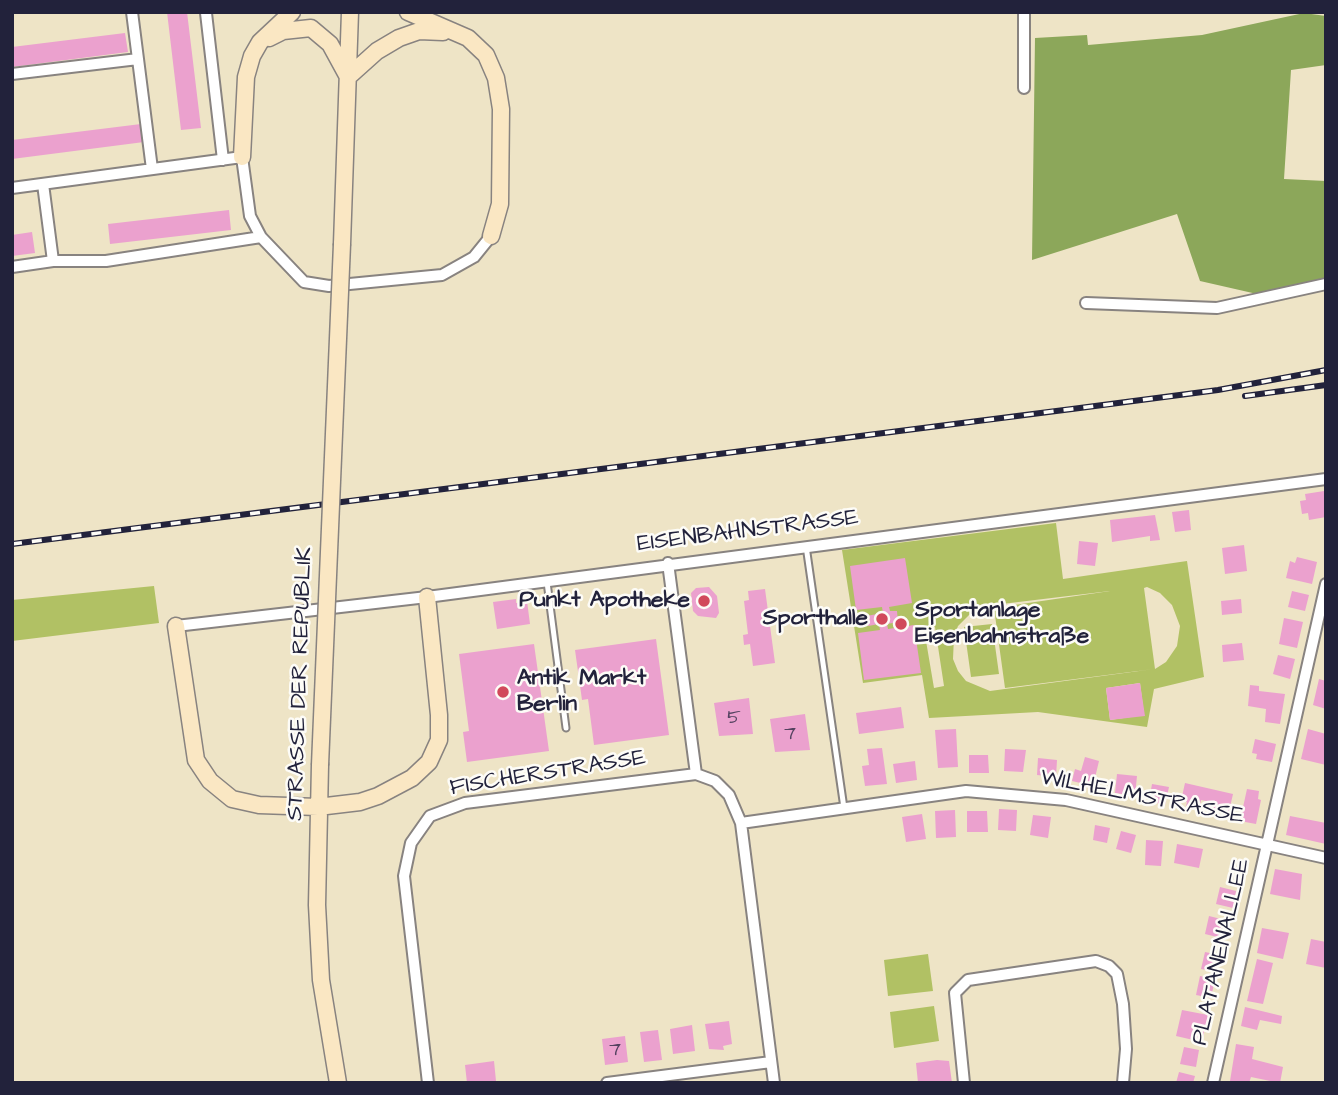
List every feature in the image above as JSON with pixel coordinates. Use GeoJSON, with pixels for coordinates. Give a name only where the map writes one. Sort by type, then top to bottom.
{"type":"FeatureCollection","features":[{"type":"Feature","properties":{"kind":"main road"},"geometry":{"type":"LineString","coordinates":[[242,157],[246,77],[252,55],[260,42],[292,12]]}},
{"type":"Feature","properties":{"kind":"main road","name":"STRASSE DER REPUBLIK"},"geometry":{"type":"LineString","coordinates":[[338,1083],[321,980],[317,905],[318,807],[350,12]]}},
{"type":"Feature","properties":{"kind":"main road"},"geometry":{"type":"LineString","coordinates":[[408,12],[468,38],[486,55],[496,78],[501,109],[500,204],[491,236]]}},
{"type":"Feature","properties":{"kind":"main road"},"geometry":{"type":"LineString","coordinates":[[260,42],[283,31],[310,29],[330,44],[348,77],[377,51],[399,38],[419,30],[451,32]]}},
{"type":"Feature","properties":{"kind":"main road"},"geometry":{"type":"LineString","coordinates":[[176,626],[196,760],[210,781],[232,799],[259,805],[318,807],[360,802],[378,796],[412,778],[429,762],[439,740],[439,715],[427,597]]}},
{"type":"Feature","properties":{"kind":"street"},"geometry":{"type":"LineString","coordinates":[[132,12],[152,169]]}},
{"type":"Feature","properties":{"kind":"street"},"geometry":{"type":"LineString","coordinates":[[1024,12],[1024,88]]}},
{"type":"Feature","properties":{"kind":"street"},"geometry":{"type":"LineString","coordinates":[[209,13],[223,160]]}},
{"type":"Feature","properties":{"kind":"street"},"geometry":{"type":"LineString","coordinates":[[12,74],[138,59]]}},
{"type":"Feature","properties":{"kind":"street"},"geometry":{"type":"LineString","coordinates":[[12,188],[242,157],[250,216],[261,237],[304,282],[329,286],[442,275],[461,267],[474,257],[491,236]]}},
{"type":"Feature","properties":{"kind":"street"},"geometry":{"type":"LineString","coordinates":[[43,184],[53,261]]}},
{"type":"Feature","properties":{"kind":"street"},"geometry":{"type":"LineString","coordinates":[[12,267],[53,261],[106,261],[261,237]]}},
{"type":"Feature","properties":{"kind":"street"},"geometry":{"type":"LineString","coordinates":[[1086,303],[1217,308],[1326,284]]}},
{"type":"Feature","properties":{"kind":"street","name":"EISENBAHNSTRASSE"},"geometry":{"type":"LineString","coordinates":[[176,626],[427,597],[1326,478]]}},
{"type":"Feature","properties":{"kind":"street"},"geometry":{"type":"LineString","coordinates":[[668,564],[696,774],[715,781],[729,795],[741,823],[774,1083]]}},
{"type":"Feature","properties":{"kind":"street","name":"PLATANENALLEE"},"geometry":{"type":"LineString","coordinates":[[1213,1083],[1326,584]]}},
{"type":"Feature","properties":{"kind":"street","name":"FISCHERSTRASSE"},"geometry":{"type":"LineString","coordinates":[[428,1083],[404,876],[411,843],[430,816],[465,803],[696,774]]}},
{"type":"Feature","properties":{"kind":"street","name":"WILHELMSTRASSE"},"geometry":{"type":"LineString","coordinates":[[741,823],[966,791],[1066,800],[1326,858]]}},
{"type":"Feature","properties":{"kind":"street"},"geometry":{"type":"LineString","coordinates":[[964,1083],[955,993],[961,986],[968,980],[1096,961],[1109,966],[1117,974],[1125,1039],[1124,1083]]}},
{"type":"Feature","properties":{"kind":"street"},"geometry":{"type":"LineString","coordinates":[[607,1083],[771,1062]]}},
{"type":"Feature","properties":{"kind":"lane"},"geometry":{"type":"LineString","coordinates":[[806,546],[844,808]]}},
{"type":"Feature","properties":{"kind":"lane"},"geometry":{"type":"LineString","coordinates":[[547,580],[566,728]]}},
{"type":"Feature","properties":{"kind":"green space"},"geometry":{"type":"Polygon","coordinates":[[[1304,13],[1326,16],[1326,65],[1291,70],[1284,179],[1326,181],[1326,279],[1257,294],[1200,281],[1177,214],[1032,260],[1035,38],[1087,35],[1088,45],[1202,35],[1304,13]]]}},
{"type":"Feature","properties":{"kind":"green space"},"geometry":{"type":"Polygon","coordinates":[[[1056,523],[1063,579],[1187,561],[1204,677],[1154,689],[1147,727],[1038,712],[929,718],[922,675],[863,683],[842,550],[1056,523]],[[1144,588],[1155,669],[1166,662],[1177,646],[1180,626],[1172,605],[1160,593],[1144,588]],[[1110,591],[985,606],[973,611],[958,626],[954,637],[953,659],[966,681],[990,691],[1154,669],[1005,688],[994,608],[1110,591]],[[935,627],[924,629],[934,688],[944,686],[935,627]],[[1140,683],[1106,688],[1110,720],[1144,715],[1140,683]]]}},
{"type":"Feature","properties":{"kind":"green space"},"geometry":{"type":"Polygon","coordinates":[[[154,586],[159,623],[12,641],[12,600],[154,586]]]}},
{"type":"Feature","properties":{"kind":"green space"},"geometry":{"type":"Polygon","coordinates":[[[992,624],[999,674],[971,677],[964,627],[992,624]]]}},
{"type":"Feature","properties":{"kind":"green space"},"geometry":{"type":"Polygon","coordinates":[[[928,954],[933,991],[888,996],[884,960],[928,954]]]}},
{"type":"Feature","properties":{"kind":"green space"},"geometry":{"type":"Polygon","coordinates":[[[934,1006],[939,1041],[894,1048],[890,1012],[934,1006]]]}},
{"type":"Feature","properties":{"kind":"building"},"geometry":{"type":"Polygon","coordinates":[[[167,12],[187,12],[201,128],[181,130],[167,12]]]}},
{"type":"Feature","properties":{"kind":"building"},"geometry":{"type":"Polygon","coordinates":[[[125,33],[128,52],[12,67],[12,47],[125,33]]]}},
{"type":"Feature","properties":{"kind":"building"},"geometry":{"type":"Polygon","coordinates":[[[141,124],[144,142],[12,159],[12,140],[141,124]]]}},
{"type":"Feature","properties":{"kind":"building"},"geometry":{"type":"Polygon","coordinates":[[[229,210],[231,230],[110,244],[108,224],[229,210]]]}},
{"type":"Feature","properties":{"kind":"building"},"geometry":{"type":"Polygon","coordinates":[[[32,232],[35,253],[12,256],[12,235],[32,232]]]}},
{"type":"Feature","properties":{"kind":"building"},"geometry":{"type":"Polygon","coordinates":[[[1324,491],[1326,517],[1309,520],[1308,513],[1302,514],[1300,501],[1306,500],[1305,494],[1324,491]]]}},
{"type":"Feature","properties":{"kind":"building"},"geometry":{"type":"Polygon","coordinates":[[[1189,510],[1191,530],[1175,532],[1172,512],[1189,510]]]}},
{"type":"Feature","properties":{"kind":"building"},"geometry":{"type":"Polygon","coordinates":[[[1155,515],[1160,540],[1150,541],[1150,536],[1112,542],[1110,520],[1155,515]]]}},
{"type":"Feature","properties":{"kind":"building"},"geometry":{"type":"Polygon","coordinates":[[[1079,541],[1098,543],[1095,566],[1077,564],[1079,541]]]}},
{"type":"Feature","properties":{"kind":"building"},"geometry":{"type":"Polygon","coordinates":[[[1244,545],[1247,571],[1225,574],[1222,548],[1244,545]]]}},
{"type":"Feature","properties":{"kind":"building"},"geometry":{"type":"Polygon","coordinates":[[[1297,557],[1317,562],[1312,584],[1286,578],[1290,561],[1295,563],[1297,557]]]}},
{"type":"Feature","properties":{"kind":"building","name":"Sporthalle"},"geometry":{"type":"Polygon","coordinates":[[[905,558],[912,603],[889,607],[890,611],[897,611],[898,622],[887,624],[888,629],[914,625],[921,673],[864,680],[858,633],[880,630],[879,624],[868,626],[866,616],[883,613],[882,607],[856,610],[850,566],[905,558]]]}},
{"type":"Feature","properties":{"kind":"building"},"geometry":{"type":"Polygon","coordinates":[[[709,587],[717,596],[719,613],[716,618],[698,616],[693,611],[691,593],[696,588],[709,587]]]}},
{"type":"Feature","properties":{"kind":"building"},"geometry":{"type":"Polygon","coordinates":[[[765,589],[775,663],[753,666],[750,644],[744,645],[743,635],[748,634],[744,601],[749,600],[748,591],[765,589]]]}},
{"type":"Feature","properties":{"kind":"building"},"geometry":{"type":"Polygon","coordinates":[[[1292,591],[1309,595],[1305,611],[1288,607],[1292,591]]]}},
{"type":"Feature","properties":{"kind":"building"},"geometry":{"type":"Polygon","coordinates":[[[516,599],[516,603],[527,601],[530,624],[497,629],[493,602],[516,599]]]}},
{"type":"Feature","properties":{"kind":"building"},"geometry":{"type":"Polygon","coordinates":[[[1241,599],[1242,613],[1222,615],[1221,601],[1241,599]]]}},
{"type":"Feature","properties":{"kind":"building"},"geometry":{"type":"Polygon","coordinates":[[[1284,618],[1303,622],[1297,648],[1279,644],[1284,618]]]}},
{"type":"Feature","properties":{"kind":"building"},"geometry":{"type":"Polygon","coordinates":[[[656,639],[669,735],[594,745],[588,699],[582,700],[575,650],[656,639]]]}},
{"type":"Feature","properties":{"kind":"building"},"geometry":{"type":"Polygon","coordinates":[[[1242,643],[1244,660],[1223,662],[1222,645],[1242,643]]]}},
{"type":"Feature","properties":{"kind":"building","name":"Antik Markt Berlin"},"geometry":{"type":"Polygon","coordinates":[[[534,644],[549,751],[467,762],[463,732],[469,731],[459,654],[534,644]]]}},
{"type":"Feature","properties":{"kind":"building"},"geometry":{"type":"Polygon","coordinates":[[[1278,655],[1295,659],[1290,679],[1273,674],[1278,655]]]}},
{"type":"Feature","properties":{"kind":"building"},"geometry":{"type":"Polygon","coordinates":[[[1319,679],[1326,681],[1326,709],[1313,705],[1319,679]]]}},
{"type":"Feature","properties":{"kind":"building"},"geometry":{"type":"Polygon","coordinates":[[[1140,683],[1145,716],[1110,720],[1106,688],[1140,683]]]}},
{"type":"Feature","properties":{"kind":"building"},"geometry":{"type":"Polygon","coordinates":[[[1250,685],[1259,686],[1259,691],[1285,694],[1280,724],[1265,722],[1266,709],[1248,706],[1250,685]]]}},
{"type":"Feature","properties":{"kind":"building"},"geometry":{"type":"Polygon","coordinates":[[[749,698],[753,734],[719,736],[714,703],[749,698]]]}},
{"type":"Feature","properties":{"kind":"building"},"geometry":{"type":"Polygon","coordinates":[[[901,707],[904,728],[859,734],[856,713],[901,707]]]}},
{"type":"Feature","properties":{"kind":"building"},"geometry":{"type":"Polygon","coordinates":[[[805,714],[810,750],[775,752],[770,719],[805,714]]]}},
{"type":"Feature","properties":{"kind":"building"},"geometry":{"type":"Polygon","coordinates":[[[956,729],[958,767],[938,768],[935,730],[956,729]]]}},
{"type":"Feature","properties":{"kind":"building"},"geometry":{"type":"Polygon","coordinates":[[[1308,729],[1326,734],[1326,765],[1301,759],[1308,729]]]}},
{"type":"Feature","properties":{"kind":"building"},"geometry":{"type":"Polygon","coordinates":[[[1255,739],[1276,744],[1272,762],[1256,759],[1257,754],[1252,753],[1255,739]]]}},
{"type":"Feature","properties":{"kind":"building"},"geometry":{"type":"Polygon","coordinates":[[[882,748],[887,784],[865,786],[862,766],[869,765],[867,749],[882,748]]]}},
{"type":"Feature","properties":{"kind":"building"},"geometry":{"type":"Polygon","coordinates":[[[1005,749],[1026,750],[1023,772],[1004,771],[1005,749]]]}},
{"type":"Feature","properties":{"kind":"building"},"geometry":{"type":"Polygon","coordinates":[[[969,755],[988,755],[989,773],[969,773],[969,755]]]}},
{"type":"Feature","properties":{"kind":"building"},"geometry":{"type":"Polygon","coordinates":[[[1085,757],[1099,761],[1093,786],[1072,781],[1075,769],[1081,771],[1085,757]]]}},
{"type":"Feature","properties":{"kind":"building"},"geometry":{"type":"Polygon","coordinates":[[[1038,758],[1057,760],[1056,777],[1037,775],[1038,758]]]}},
{"type":"Feature","properties":{"kind":"building"},"geometry":{"type":"Polygon","coordinates":[[[915,761],[917,780],[896,783],[893,764],[915,761]]]}},
{"type":"Feature","properties":{"kind":"building"},"geometry":{"type":"Polygon","coordinates":[[[1117,774],[1137,776],[1135,796],[1115,793],[1117,774]]]}},
{"type":"Feature","properties":{"kind":"building"},"geometry":{"type":"Polygon","coordinates":[[[1185,783],[1233,794],[1228,816],[1210,808],[1211,802],[1201,800],[1199,809],[1186,806],[1187,802],[1181,801],[1185,783]]]}},
{"type":"Feature","properties":{"kind":"building"},"geometry":{"type":"Polygon","coordinates":[[[1152,784],[1169,787],[1165,805],[1149,801],[1152,784]]]}},
{"type":"Feature","properties":{"kind":"building"},"geometry":{"type":"Polygon","coordinates":[[[1247,789],[1259,791],[1258,799],[1261,800],[1256,824],[1240,821],[1247,789]]]}},
{"type":"Feature","properties":{"kind":"building"},"geometry":{"type":"Polygon","coordinates":[[[999,809],[1017,810],[1016,831],[998,830],[999,809]]]}},
{"type":"Feature","properties":{"kind":"building"},"geometry":{"type":"Polygon","coordinates":[[[955,810],[956,837],[936,838],[935,811],[955,810]]]}},
{"type":"Feature","properties":{"kind":"building"},"geometry":{"type":"Polygon","coordinates":[[[967,811],[987,811],[988,832],[967,832],[967,811]]]}},
{"type":"Feature","properties":{"kind":"building"},"geometry":{"type":"Polygon","coordinates":[[[922,814],[926,839],[906,842],[902,817],[922,814]]]}},
{"type":"Feature","properties":{"kind":"building"},"geometry":{"type":"Polygon","coordinates":[[[1033,815],[1051,817],[1048,838],[1030,835],[1033,815]]]}},
{"type":"Feature","properties":{"kind":"building"},"geometry":{"type":"Polygon","coordinates":[[[1290,816],[1326,823],[1326,844],[1286,835],[1290,816]]]}},
{"type":"Feature","properties":{"kind":"building"},"geometry":{"type":"Polygon","coordinates":[[[1095,825],[1110,828],[1107,843],[1093,840],[1095,825]]]}},
{"type":"Feature","properties":{"kind":"building"},"geometry":{"type":"Polygon","coordinates":[[[1121,831],[1136,835],[1131,853],[1116,849],[1121,831]]]}},
{"type":"Feature","properties":{"kind":"building"},"geometry":{"type":"Polygon","coordinates":[[[1146,840],[1163,841],[1161,866],[1145,865],[1146,840]]]}},
{"type":"Feature","properties":{"kind":"building"},"geometry":{"type":"Polygon","coordinates":[[[1177,844],[1203,849],[1199,868],[1174,863],[1177,844]]]}},
{"type":"Feature","properties":{"kind":"building"},"geometry":{"type":"Polygon","coordinates":[[[1275,869],[1302,874],[1300,900],[1270,894],[1275,869]]]}},
{"type":"Feature","properties":{"kind":"building"},"geometry":{"type":"Polygon","coordinates":[[[1220,887],[1236,891],[1233,908],[1216,904],[1220,887]]]}},
{"type":"Feature","properties":{"kind":"building"},"geometry":{"type":"Polygon","coordinates":[[[1209,916],[1229,921],[1225,939],[1205,934],[1209,916]]]}},
{"type":"Feature","properties":{"kind":"building"},"geometry":{"type":"Polygon","coordinates":[[[1262,928],[1289,933],[1283,959],[1257,953],[1262,928]]]}},
{"type":"Feature","properties":{"kind":"building"},"geometry":{"type":"Polygon","coordinates":[[[1311,939],[1326,942],[1326,968],[1306,964],[1311,939]]]}},
{"type":"Feature","properties":{"kind":"building"},"geometry":{"type":"Polygon","coordinates":[[[1205,952],[1220,955],[1217,972],[1201,969],[1205,952]]]}},
{"type":"Feature","properties":{"kind":"building"},"geometry":{"type":"Polygon","coordinates":[[[1257,959],[1273,963],[1263,1004],[1247,1001],[1257,959]]]}},
{"type":"Feature","properties":{"kind":"building"},"geometry":{"type":"Polygon","coordinates":[[[1200,976],[1215,979],[1211,998],[1196,995],[1200,976]]]}},
{"type":"Feature","properties":{"kind":"building"},"geometry":{"type":"Polygon","coordinates":[[[1245,1007],[1282,1016],[1281,1024],[1260,1020],[1257,1030],[1241,1026],[1245,1007]]]}},
{"type":"Feature","properties":{"kind":"building"},"geometry":{"type":"Polygon","coordinates":[[[1182,1010],[1208,1015],[1202,1042],[1176,1036],[1182,1010]]]}},
{"type":"Feature","properties":{"kind":"building"},"geometry":{"type":"Polygon","coordinates":[[[729,1021],[732,1044],[723,1046],[724,1050],[709,1049],[705,1024],[729,1021]]]}},
{"type":"Feature","properties":{"kind":"building"},"geometry":{"type":"Polygon","coordinates":[[[692,1025],[695,1051],[673,1054],[670,1029],[692,1025]]]}},
{"type":"Feature","properties":{"kind":"building"},"geometry":{"type":"Polygon","coordinates":[[[658,1030],[662,1060],[644,1062],[640,1032],[658,1030]]]}},
{"type":"Feature","properties":{"kind":"building"},"geometry":{"type":"Polygon","coordinates":[[[625,1036],[628,1062],[605,1065],[602,1039],[625,1036]]]}},
{"type":"Feature","properties":{"kind":"building"},"geometry":{"type":"Polygon","coordinates":[[[1236,1044],[1254,1047],[1252,1059],[1283,1067],[1280,1083],[1251,1077],[1249,1083],[1230,1081],[1236,1044]]]}},
{"type":"Feature","properties":{"kind":"building"},"geometry":{"type":"Polygon","coordinates":[[[1184,1047],[1199,1050],[1196,1067],[1180,1064],[1184,1047]]]}},
{"type":"Feature","properties":{"kind":"building"},"geometry":{"type":"Polygon","coordinates":[[[494,1061],[496,1081],[467,1083],[465,1065],[494,1061]]]}},
{"type":"Feature","properties":{"kind":"building"},"geometry":{"type":"Polygon","coordinates":[[[949,1061],[952,1083],[918,1083],[916,1063],[949,1061]]]}},
{"type":"Feature","properties":{"kind":"building"},"geometry":{"type":"Polygon","coordinates":[[[1179,1072],[1195,1076],[1193,1083],[1176,1083],[1179,1072]]]}},
{"type":"Feature","properties":{"kind":"railway"},"geometry":{"type":"LineString","coordinates":[[12,544],[1218,390],[1326,370]]}},
{"type":"Feature","properties":{"kind":"railway"},"geometry":{"type":"LineString","coordinates":[[1245,396],[1326,385]]}},
{"type":"Feature","properties":{"kind":"place","name":"Punkt Apotheke"},"geometry":{"type":"Point","coordinates":[704,601]}},
{"type":"Feature","properties":{"kind":"place","name":"Sporthalle"},"geometry":{"type":"Point","coordinates":[882,619]}},
{"type":"Feature","properties":{"kind":"place","name":"Sportanlage Eisenbahnstraße"},"geometry":{"type":"Point","coordinates":[901,624]}},
{"type":"Feature","properties":{"kind":"place","name":"Antik Markt Berlin"},"geometry":{"type":"Point","coordinates":[503,692]}}]}
